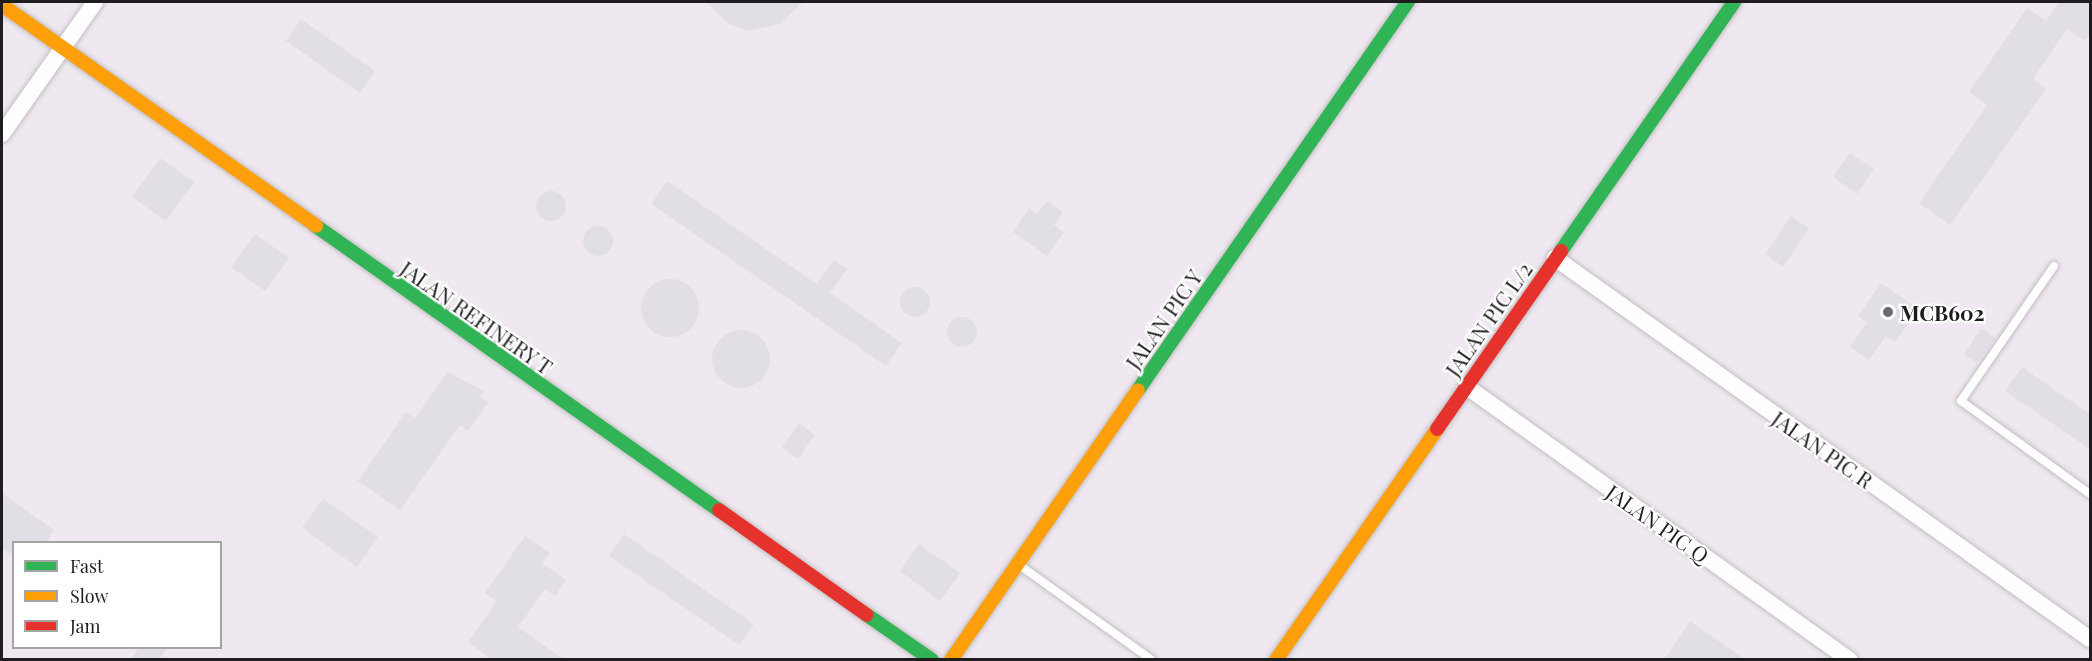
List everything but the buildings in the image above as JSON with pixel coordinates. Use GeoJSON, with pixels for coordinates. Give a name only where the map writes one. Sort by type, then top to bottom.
{"type":"FeatureCollection","features":[{"type":"Feature","properties":{"kind":"street"},"geometry":{"type":"LineString","coordinates":[[2,134],[95,2]]}},
{"type":"Feature","properties":{"kind":"street","name":"JALAN PIC Y"},"geometry":{"type":"LineString","coordinates":[[951,660],[1408,2]]}},
{"type":"Feature","properties":{"kind":"street","name":"JALAN PIC L/2"},"geometry":{"type":"LineString","coordinates":[[1276,660],[1734,2]]}},
{"type":"Feature","properties":{"kind":"street","name":"JALAN REFINERY T"},"geometry":{"type":"LineString","coordinates":[[2,5],[63,46],[357,258],[932,660]]}},
{"type":"Feature","properties":{"kind":"street","name":"JALAN PIC R"},"geometry":{"type":"LineString","coordinates":[[1555,258],[2091,639]]}},
{"type":"Feature","properties":{"kind":"street","name":"JALAN PIC Q"},"geometry":{"type":"LineString","coordinates":[[1467,387],[1850,660]]}},
{"type":"Feature","properties":{"kind":"lane"},"geometry":{"type":"LineString","coordinates":[[2054,266],[1961,401],[2091,494]]}},
{"type":"Feature","properties":{"kind":"lane"},"geometry":{"type":"LineString","coordinates":[[1017,564],[1152,660]]}},
{"type":"Feature","properties":{"kind":"shaded area"},"geometry":{"type":"Polygon","coordinates":[[[2,2],[2090,2],[2090,659],[2,659],[2,2]]]}},
{"type":"Feature","properties":{"kind":"traffic: fast"},"geometry":{"type":"LineString","coordinates":[[1138,390],[1408,2]]}},
{"type":"Feature","properties":{"kind":"traffic: fast"},"geometry":{"type":"LineString","coordinates":[[1561,251],[1734,2]]}},
{"type":"Feature","properties":{"kind":"traffic: fast"},"geometry":{"type":"LineString","coordinates":[[316,226],[719,510]]}},
{"type":"Feature","properties":{"kind":"traffic: fast"},"geometry":{"type":"LineString","coordinates":[[867,615],[932,660]]}},
{"type":"Feature","properties":{"kind":"traffic: slow"},"geometry":{"type":"LineString","coordinates":[[2,5],[316,226]]}},
{"type":"Feature","properties":{"kind":"traffic: slow"},"geometry":{"type":"LineString","coordinates":[[951,660],[1138,390]]}},
{"type":"Feature","properties":{"kind":"traffic: slow"},"geometry":{"type":"LineString","coordinates":[[1276,660],[1437,429]]}},
{"type":"Feature","properties":{"kind":"traffic: jam"},"geometry":{"type":"LineString","coordinates":[[1437,429],[1561,251]]}},
{"type":"Feature","properties":{"kind":"traffic: jam"},"geometry":{"type":"LineString","coordinates":[[719,510],[867,615]]}},
{"type":"Feature","properties":{"kind":"place","name":"MCB602"},"geometry":{"type":"Point","coordinates":[1888,312]}}]}
